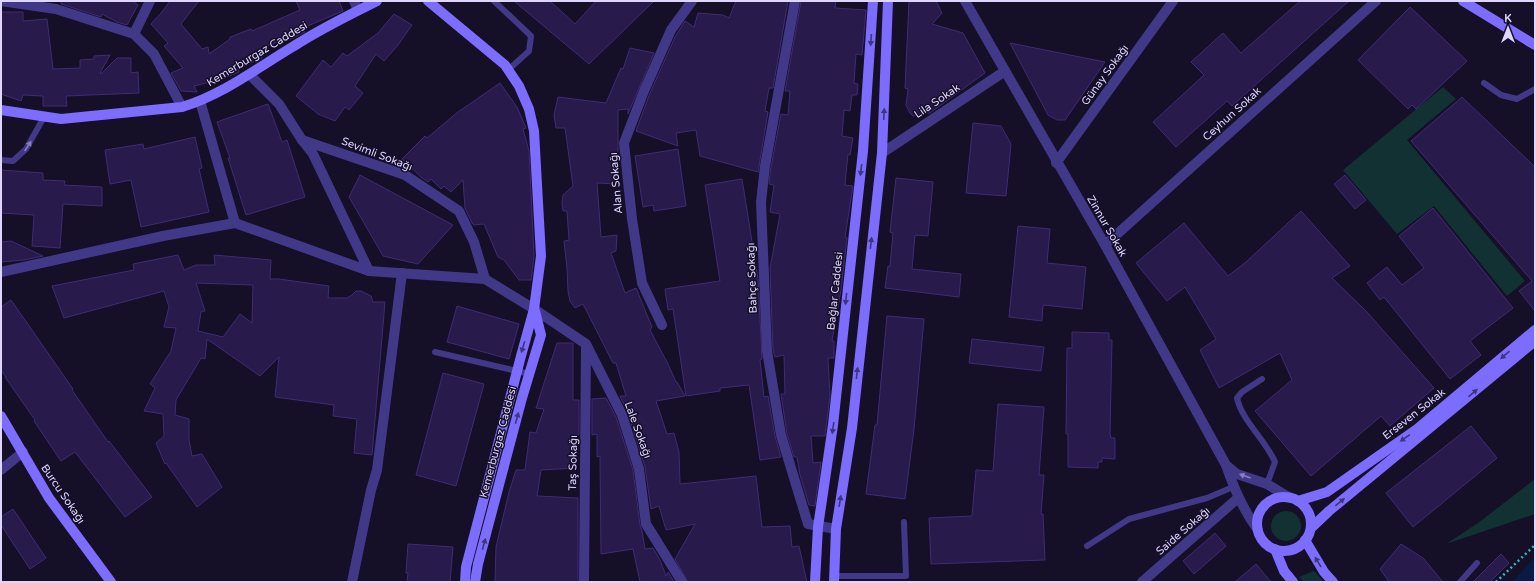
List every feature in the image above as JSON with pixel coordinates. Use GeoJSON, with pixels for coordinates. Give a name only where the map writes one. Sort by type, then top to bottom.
{"type":"FeatureCollection","features":[{"type":"Feature","properties":{"kind":"street"},"geometry":{"type":"LineString","coordinates":[[134,34],[150,1]]}},
{"type":"Feature","properties":{"kind":"street","name":"Kemerburgaz Caddesi"},"geometry":{"type":"LineString","coordinates":[[1,110],[44,117],[61,118],[182,107],[200,102],[250,75],[356,6],[377,1]]}},
{"type":"Feature","properties":{"kind":"street","name":"Kemerburgaz Caddesi"},"geometry":{"type":"LineString","coordinates":[[428,1],[505,65],[519,86],[529,109],[534,131],[541,256],[534,309],[466,567],[465,582]]}},
{"type":"Feature","properties":{"kind":"street","name":"Alan Sokağı"},"geometry":{"type":"LineString","coordinates":[[662,325],[642,283],[632,219],[624,143],[644,91],[671,30],[692,1]]}},
{"type":"Feature","properties":{"kind":"street","name":"Bahçe Sokağı"},"geometry":{"type":"LineString","coordinates":[[795,1],[765,166],[761,202],[767,351],[781,435],[808,524],[818,527]]}},
{"type":"Feature","properties":{"kind":"street","name":"Bağlar Caddesi"},"geometry":{"type":"LineString","coordinates":[[815,582],[818,527],[833,425],[864,151],[873,1]]}},
{"type":"Feature","properties":{"kind":"street"},"geometry":{"type":"LineString","coordinates":[[834,579],[836,529],[852,428],[882,153],[888,1]]}},
{"type":"Feature","properties":{"kind":"street","name":"Zinnur Sokak"},"geometry":{"type":"LineString","coordinates":[[965,1],[1104,245],[1226,465],[1238,498],[1249,518],[1258,530]]}},
{"type":"Feature","properties":{"kind":"street","name":"Günay Sokağı"},"geometry":{"type":"LineString","coordinates":[[1056,163],[1173,1]]}},
{"type":"Feature","properties":{"kind":"street","name":"Ceyhun Sokak"},"geometry":{"type":"LineString","coordinates":[[1104,245],[1376,1]]}},
{"type":"Feature","properties":{"kind":"street"},"geometry":{"type":"LineString","coordinates":[[1463,1],[1535,45]]}},
{"type":"Feature","properties":{"kind":"street"},"geometry":{"type":"LineString","coordinates":[[1,2],[54,5],[134,34],[154,54],[182,107]]}},
{"type":"Feature","properties":{"kind":"street","name":"Lila Sokak"},"geometry":{"type":"LineString","coordinates":[[882,153],[1005,70]]}},
{"type":"Feature","properties":{"kind":"street"},"geometry":{"type":"LineString","coordinates":[[250,75],[279,104],[302,140],[313,154],[369,271]]}},
{"type":"Feature","properties":{"kind":"street"},"geometry":{"type":"LineString","coordinates":[[200,102],[235,223]]}},
{"type":"Feature","properties":{"kind":"street","name":"Sevimli Sokağı"},"geometry":{"type":"LineString","coordinates":[[302,140],[405,175],[459,211],[474,242],[485,279]]}},
{"type":"Feature","properties":{"kind":"street"},"geometry":{"type":"LineString","coordinates":[[1,272],[163,236],[235,223],[369,271],[485,279],[534,309]]}},
{"type":"Feature","properties":{"kind":"street"},"geometry":{"type":"LineString","coordinates":[[352,582],[371,490],[377,470],[402,273]]}},
{"type":"Feature","properties":{"kind":"street","name":"Kemerburgaz Caddesi"},"geometry":{"type":"LineString","coordinates":[[475,582],[478,564],[522,398],[541,335],[534,309]]}},
{"type":"Feature","properties":{"kind":"street","name":"Lale Sokağı"},"geometry":{"type":"LineString","coordinates":[[534,309],[586,344],[622,415],[639,468],[646,524],[682,582]]}},
{"type":"Feature","properties":{"kind":"street","name":"Erseven Sokak"},"geometry":{"type":"LineString","coordinates":[[1294,499],[1327,492],[1417,429],[1535,330]]}},
{"type":"Feature","properties":{"kind":"street","name":"Erseven Sokak"},"geometry":{"type":"LineString","coordinates":[[1311,528],[1329,511],[1535,342]]}},
{"type":"Feature","properties":{"kind":"street","name":"Taş Sokağı"},"geometry":{"type":"LineString","coordinates":[[584,582],[586,344]]}},
{"type":"Feature","properties":{"kind":"street","name":"Burcu Sokağı"},"geometry":{"type":"LineString","coordinates":[[1,416],[49,498],[111,582]]}},
{"type":"Feature","properties":{"kind":"street"},"geometry":{"type":"LineString","coordinates":[[1,470],[22,452]]}},
{"type":"Feature","properties":{"kind":"street"},"geometry":{"type":"LineString","coordinates":[[1226,465],[1237,474],[1267,484],[1294,499],[1305,506],[1309,514],[1311,528],[1305,540],[1295,548],[1288,550],[1275,549],[1267,545],[1261,538],[1257,521],[1260,512],[1265,505],[1272,500],[1281,497],[1294,499]]}},
{"type":"Feature","properties":{"kind":"street","name":"Saide Sokağı"},"geometry":{"type":"LineString","coordinates":[[1142,582],[1238,498]]}},
{"type":"Feature","properties":{"kind":"street"},"geometry":{"type":"LineString","coordinates":[[818,527],[836,529]]}},
{"type":"Feature","properties":{"kind":"street"},"geometry":{"type":"LineString","coordinates":[[1305,540],[1324,572],[1333,582]]}},
{"type":"Feature","properties":{"kind":"street"},"geometry":{"type":"LineString","coordinates":[[1275,549],[1284,571],[1293,582]]}},
{"type":"Feature","properties":{"kind":"lane"},"geometry":{"type":"LineString","coordinates":[[494,1],[531,36],[529,51],[508,70]]}},
{"type":"Feature","properties":{"kind":"lane"},"geometry":{"type":"LineString","coordinates":[[1484,83],[1501,96],[1517,99],[1535,90]]}},
{"type":"Feature","properties":{"kind":"lane"},"geometry":{"type":"LineString","coordinates":[[1,160],[13,161],[26,150],[44,117]]}},
{"type":"Feature","properties":{"kind":"lane"},"geometry":{"type":"LineString","coordinates":[[435,352],[530,374]]}},
{"type":"Feature","properties":{"kind":"lane"},"geometry":{"type":"LineString","coordinates":[[1262,379],[1242,392],[1237,398],[1240,409],[1270,450],[1275,462],[1267,484]]}},
{"type":"Feature","properties":{"kind":"lane"},"geometry":{"type":"LineString","coordinates":[[1087,546],[1128,519],[1207,498],[1233,487]]}},
{"type":"Feature","properties":{"kind":"lane"},"geometry":{"type":"LineString","coordinates":[[834,579],[906,579],[904,522]]}},
{"type":"Feature","properties":{"kind":"lane"},"geometry":{"type":"LineString","coordinates":[[1460,582],[1477,563]]}},
{"type":"Feature","properties":{"kind":"path"},"geometry":{"type":"LineString","coordinates":[[1496,582],[1535,545]]}},
{"type":"Feature","properties":{"kind":"green space"},"geometry":{"type":"Polygon","coordinates":[[[1443,87],[1456,99],[1407,140],[1525,281],[1507,296],[1434,206],[1397,234],[1343,170],[1443,87]]]}},
{"type":"Feature","properties":{"kind":"green space"},"geometry":{"type":"Polygon","coordinates":[[[1535,479],[1535,514],[1446,544],[1478,523],[1535,479]]]}},
{"type":"Feature","properties":{"kind":"green space"},"geometry":{"type":"Polygon","coordinates":[[[1286,511],[1297,515],[1301,526],[1297,537],[1286,541],[1275,537],[1271,526],[1275,515],[1286,511]]]}},
{"type":"Feature","properties":{"kind":"green space"},"geometry":{"type":"Polygon","coordinates":[[[1314,571],[1324,582],[1304,582],[1299,577],[1314,571]]]}},
{"type":"Feature","properties":{"kind":"water"},"geometry":{"type":"Polygon","coordinates":[[[1535,557],[1535,582],[1512,582],[1535,557]]]}},
{"type":"Feature","properties":{"kind":"building"},"geometry":{"type":"Polygon","coordinates":[[[61,1],[132,1],[138,5],[127,25],[117,22],[102,14],[101,17],[61,4],[61,1]]]}},
{"type":"Feature","properties":{"kind":"building"},"geometry":{"type":"Polygon","coordinates":[[[170,1],[199,1],[181,24],[202,49],[208,47],[209,54],[230,39],[230,37],[251,29],[252,31],[300,10],[296,1],[339,1],[343,11],[303,28],[305,32],[289,40],[288,37],[259,50],[262,58],[238,69],[239,72],[222,79],[194,86],[197,92],[181,91],[171,73],[183,68],[164,46],[168,43],[151,24],[170,1]]]}},
{"type":"Feature","properties":{"kind":"building"},"geometry":{"type":"Polygon","coordinates":[[[514,1],[550,1],[575,24],[596,1],[654,1],[589,64],[514,1]]]}},
{"type":"Feature","properties":{"kind":"building"},"geometry":{"type":"Polygon","coordinates":[[[736,1],[788,1],[773,88],[769,88],[765,111],[768,112],[758,172],[700,156],[696,130],[676,133],[678,146],[636,131],[650,93],[675,37],[685,21],[694,27],[698,13],[723,15],[729,18],[736,1]]]}},
{"type":"Feature","properties":{"kind":"building"},"geometry":{"type":"Polygon","coordinates":[[[801,1],[836,1],[835,8],[866,10],[862,55],[856,54],[854,83],[858,84],[857,95],[852,95],[850,111],[844,110],[842,136],[853,138],[850,155],[848,154],[845,185],[853,186],[845,237],[847,238],[841,290],[832,341],[834,341],[834,358],[828,358],[830,396],[825,436],[811,436],[813,463],[821,462],[815,506],[809,505],[800,475],[797,457],[794,457],[787,434],[781,394],[785,394],[784,355],[775,357],[773,350],[770,268],[780,214],[770,212],[774,185],[769,184],[781,114],[788,115],[790,91],[785,91],[801,1]]]}},
{"type":"Feature","properties":{"kind":"building"},"geometry":{"type":"Polygon","coordinates":[[[909,1],[936,1],[942,13],[932,24],[963,33],[985,73],[930,113],[913,116],[906,105],[908,89],[905,88],[909,1]]]}},
{"type":"Feature","properties":{"kind":"building"},"geometry":{"type":"Polygon","coordinates":[[[1300,1],[1349,1],[1232,106],[1227,101],[1176,147],[1153,122],[1204,75],[1191,62],[1223,33],[1241,53],[1300,1]]]}},
{"type":"Feature","properties":{"kind":"building"},"geometry":{"type":"Polygon","coordinates":[[[1410,7],[1467,61],[1416,109],[1412,105],[1408,109],[1358,60],[1410,7]]]}},
{"type":"Feature","properties":{"kind":"building"},"geometry":{"type":"Polygon","coordinates":[[[1,12],[23,12],[23,21],[47,19],[53,69],[80,68],[80,60],[94,59],[94,56],[110,55],[100,73],[101,74],[117,58],[131,58],[131,73],[138,72],[139,93],[66,96],[67,106],[43,106],[43,96],[23,95],[21,101],[1,94],[1,12]]]}},
{"type":"Feature","properties":{"kind":"building"},"geometry":{"type":"Polygon","coordinates":[[[394,14],[412,25],[398,45],[384,61],[376,54],[355,86],[363,93],[349,110],[345,107],[335,121],[318,114],[296,96],[323,60],[331,67],[343,53],[347,56],[378,33],[394,14]]]}},
{"type":"Feature","properties":{"kind":"building"},"geometry":{"type":"Polygon","coordinates":[[[1010,43],[1105,62],[1065,120],[1057,120],[1048,115],[1010,43]]]}},
{"type":"Feature","properties":{"kind":"building"},"geometry":{"type":"Polygon","coordinates":[[[630,48],[654,53],[628,114],[628,109],[618,110],[618,184],[597,183],[601,237],[617,235],[616,251],[611,253],[625,293],[636,288],[652,327],[650,330],[676,382],[685,396],[656,401],[667,434],[674,433],[679,452],[680,484],[756,476],[762,527],[790,526],[792,547],[799,546],[807,582],[688,582],[675,559],[695,524],[666,530],[659,506],[651,509],[645,467],[628,413],[620,396],[626,396],[616,363],[613,363],[583,304],[575,308],[570,301],[564,241],[569,240],[567,211],[563,211],[562,203],[563,195],[573,186],[565,128],[556,128],[554,115],[558,97],[606,103],[621,68],[623,69],[630,48]]]}},
{"type":"Feature","properties":{"kind":"building"},"geometry":{"type":"Polygon","coordinates":[[[500,83],[517,107],[526,128],[523,129],[529,151],[534,256],[531,280],[519,280],[504,260],[498,257],[484,224],[474,225],[472,223],[465,208],[463,180],[451,192],[444,186],[441,189],[431,179],[428,182],[422,178],[402,159],[425,136],[427,138],[458,112],[500,83]]]}},
{"type":"Feature","properties":{"kind":"building"},"geometry":{"type":"Polygon","coordinates":[[[1462,97],[1535,167],[1535,311],[1519,291],[1532,281],[1411,141],[1462,97]]]}},
{"type":"Feature","properties":{"kind":"building"},"geometry":{"type":"Polygon","coordinates":[[[268,104],[282,142],[287,140],[305,197],[246,215],[228,158],[230,158],[217,122],[268,104]]]}},
{"type":"Feature","properties":{"kind":"building"},"geometry":{"type":"Polygon","coordinates":[[[973,123],[1001,126],[1011,144],[1006,196],[966,193],[973,123]]]}},
{"type":"Feature","properties":{"kind":"building"},"geometry":{"type":"Polygon","coordinates":[[[195,137],[202,168],[199,169],[209,212],[141,227],[131,180],[110,184],[105,150],[143,144],[144,149],[195,137]]]}},
{"type":"Feature","properties":{"kind":"building"},"geometry":{"type":"Polygon","coordinates":[[[678,149],[686,206],[654,211],[653,205],[643,207],[635,156],[678,149]]]}},
{"type":"Feature","properties":{"kind":"building"},"geometry":{"type":"Polygon","coordinates":[[[1,170],[43,173],[43,180],[65,181],[64,185],[102,187],[102,206],[63,204],[60,248],[32,246],[34,215],[1,213],[1,170]]]}},
{"type":"Feature","properties":{"kind":"building"},"geometry":{"type":"Polygon","coordinates":[[[360,175],[453,225],[418,264],[383,256],[349,197],[360,175]]]}},
{"type":"Feature","properties":{"kind":"building"},"geometry":{"type":"Polygon","coordinates":[[[1345,175],[1366,200],[1355,209],[1334,184],[1345,175]]]}},
{"type":"Feature","properties":{"kind":"building"},"geometry":{"type":"Polygon","coordinates":[[[896,178],[933,182],[928,236],[915,235],[912,269],[961,274],[959,297],[885,288],[888,266],[890,266],[893,233],[890,232],[896,178]]]}},
{"type":"Feature","properties":{"kind":"building"},"geometry":{"type":"Polygon","coordinates":[[[742,179],[758,279],[762,359],[760,360],[764,397],[768,396],[775,436],[781,457],[760,460],[749,385],[720,388],[720,391],[686,396],[673,309],[668,310],[665,289],[720,281],[705,185],[742,179]]]}},
{"type":"Feature","properties":{"kind":"building"},"geometry":{"type":"Polygon","coordinates":[[[1433,208],[1513,308],[1470,341],[1481,355],[1450,379],[1384,297],[1380,300],[1367,283],[1387,267],[1402,285],[1424,268],[1399,236],[1433,208]]]}},
{"type":"Feature","properties":{"kind":"building"},"geometry":{"type":"Polygon","coordinates":[[[1301,211],[1350,266],[1332,278],[1366,311],[1434,388],[1390,426],[1381,416],[1311,476],[1255,411],[1292,380],[1280,353],[1219,388],[1200,350],[1216,339],[1185,287],[1167,301],[1136,263],[1184,223],[1228,276],[1246,262],[1301,211]]]}},
{"type":"Feature","properties":{"kind":"building"},"geometry":{"type":"Polygon","coordinates":[[[1018,226],[1050,229],[1047,263],[1086,267],[1082,309],[1043,305],[1042,321],[1009,317],[1018,226]]]}},
{"type":"Feature","properties":{"kind":"building"},"geometry":{"type":"Polygon","coordinates":[[[11,241],[43,256],[24,260],[1,262],[1,242],[11,241]]]}},
{"type":"Feature","properties":{"kind":"building"},"geometry":{"type":"Polygon","coordinates":[[[178,255],[184,270],[196,265],[215,265],[214,255],[271,260],[270,279],[329,286],[328,298],[347,298],[356,291],[361,291],[371,296],[373,302],[385,302],[372,455],[354,453],[357,419],[333,416],[334,405],[275,397],[279,357],[260,376],[207,339],[205,359],[201,358],[176,400],[175,415],[189,419],[189,440],[192,456],[202,454],[222,487],[197,507],[166,463],[165,464],[156,443],[164,436],[163,414],[144,411],[155,388],[150,384],[171,351],[176,328],[164,327],[169,307],[164,291],[64,318],[52,286],[134,270],[133,264],[178,255]],[[196,283],[205,311],[201,312],[198,331],[223,337],[240,314],[252,323],[253,285],[196,283]]]}},
{"type":"Feature","properties":{"kind":"building"},"geometry":{"type":"Polygon","coordinates":[[[11,300],[108,442],[109,441],[152,497],[125,517],[75,452],[61,461],[1,370],[1,307],[11,300]]]}},
{"type":"Feature","properties":{"kind":"building"},"geometry":{"type":"Polygon","coordinates":[[[457,306],[519,324],[509,359],[447,342],[457,306]]]}},
{"type":"Feature","properties":{"kind":"building"},"geometry":{"type":"Polygon","coordinates":[[[887,316],[924,319],[914,429],[905,499],[866,494],[875,425],[877,425],[887,316]]]}},
{"type":"Feature","properties":{"kind":"building"},"geometry":{"type":"Polygon","coordinates":[[[1072,332],[1109,333],[1109,340],[1112,340],[1110,433],[1111,438],[1115,438],[1115,459],[1102,458],[1102,462],[1098,462],[1098,468],[1068,467],[1068,434],[1066,434],[1067,348],[1072,348],[1072,332]]]}},
{"type":"Feature","properties":{"kind":"building"},"geometry":{"type":"Polygon","coordinates":[[[972,339],[1044,347],[1041,371],[969,363],[972,339]]]}},
{"type":"Feature","properties":{"kind":"building"},"geometry":{"type":"Polygon","coordinates":[[[557,343],[573,343],[573,400],[579,400],[579,435],[574,435],[575,468],[541,470],[537,496],[578,498],[578,582],[495,582],[496,547],[509,492],[516,470],[525,470],[530,432],[536,433],[544,409],[536,408],[557,343]]]}},
{"type":"Feature","properties":{"kind":"building"},"geometry":{"type":"Polygon","coordinates":[[[443,373],[484,384],[456,486],[416,475],[443,373]]]}},
{"type":"Feature","properties":{"kind":"building"},"geometry":{"type":"Polygon","coordinates":[[[606,398],[616,417],[633,470],[640,525],[645,549],[653,548],[660,560],[666,576],[668,572],[674,582],[640,582],[633,549],[601,554],[600,456],[597,457],[597,434],[592,435],[592,399],[606,398]]]}},
{"type":"Feature","properties":{"kind":"building"},"geometry":{"type":"Polygon","coordinates":[[[998,404],[1044,407],[1039,475],[1044,475],[1041,514],[1043,514],[1045,560],[931,564],[929,518],[972,516],[976,470],[993,471],[998,404]]]}},
{"type":"Feature","properties":{"kind":"building"},"geometry":{"type":"Polygon","coordinates":[[[1471,426],[1497,458],[1413,527],[1386,493],[1471,426]]]}},
{"type":"Feature","properties":{"kind":"building"},"geometry":{"type":"Polygon","coordinates":[[[13,509],[46,558],[30,569],[1,525],[1,517],[13,509]]]}},
{"type":"Feature","properties":{"kind":"building"},"geometry":{"type":"Polygon","coordinates":[[[1215,533],[1226,546],[1194,574],[1183,561],[1215,533]]]}},
{"type":"Feature","properties":{"kind":"building"},"geometry":{"type":"Polygon","coordinates":[[[408,544],[453,547],[450,582],[407,582],[408,573],[406,573],[408,544]]]}},
{"type":"Feature","properties":{"kind":"building"},"geometry":{"type":"Polygon","coordinates":[[[1401,544],[1423,558],[1443,582],[1389,582],[1380,569],[1401,544]]]}},
{"type":"Feature","properties":{"kind":"building"},"geometry":{"type":"Polygon","coordinates":[[[1501,554],[1509,563],[1490,582],[1473,582],[1501,554]]]}},
{"type":"Feature","properties":{"kind":"building"},"geometry":{"type":"Polygon","coordinates":[[[1256,564],[1271,582],[1235,582],[1256,564]]]}}]}
